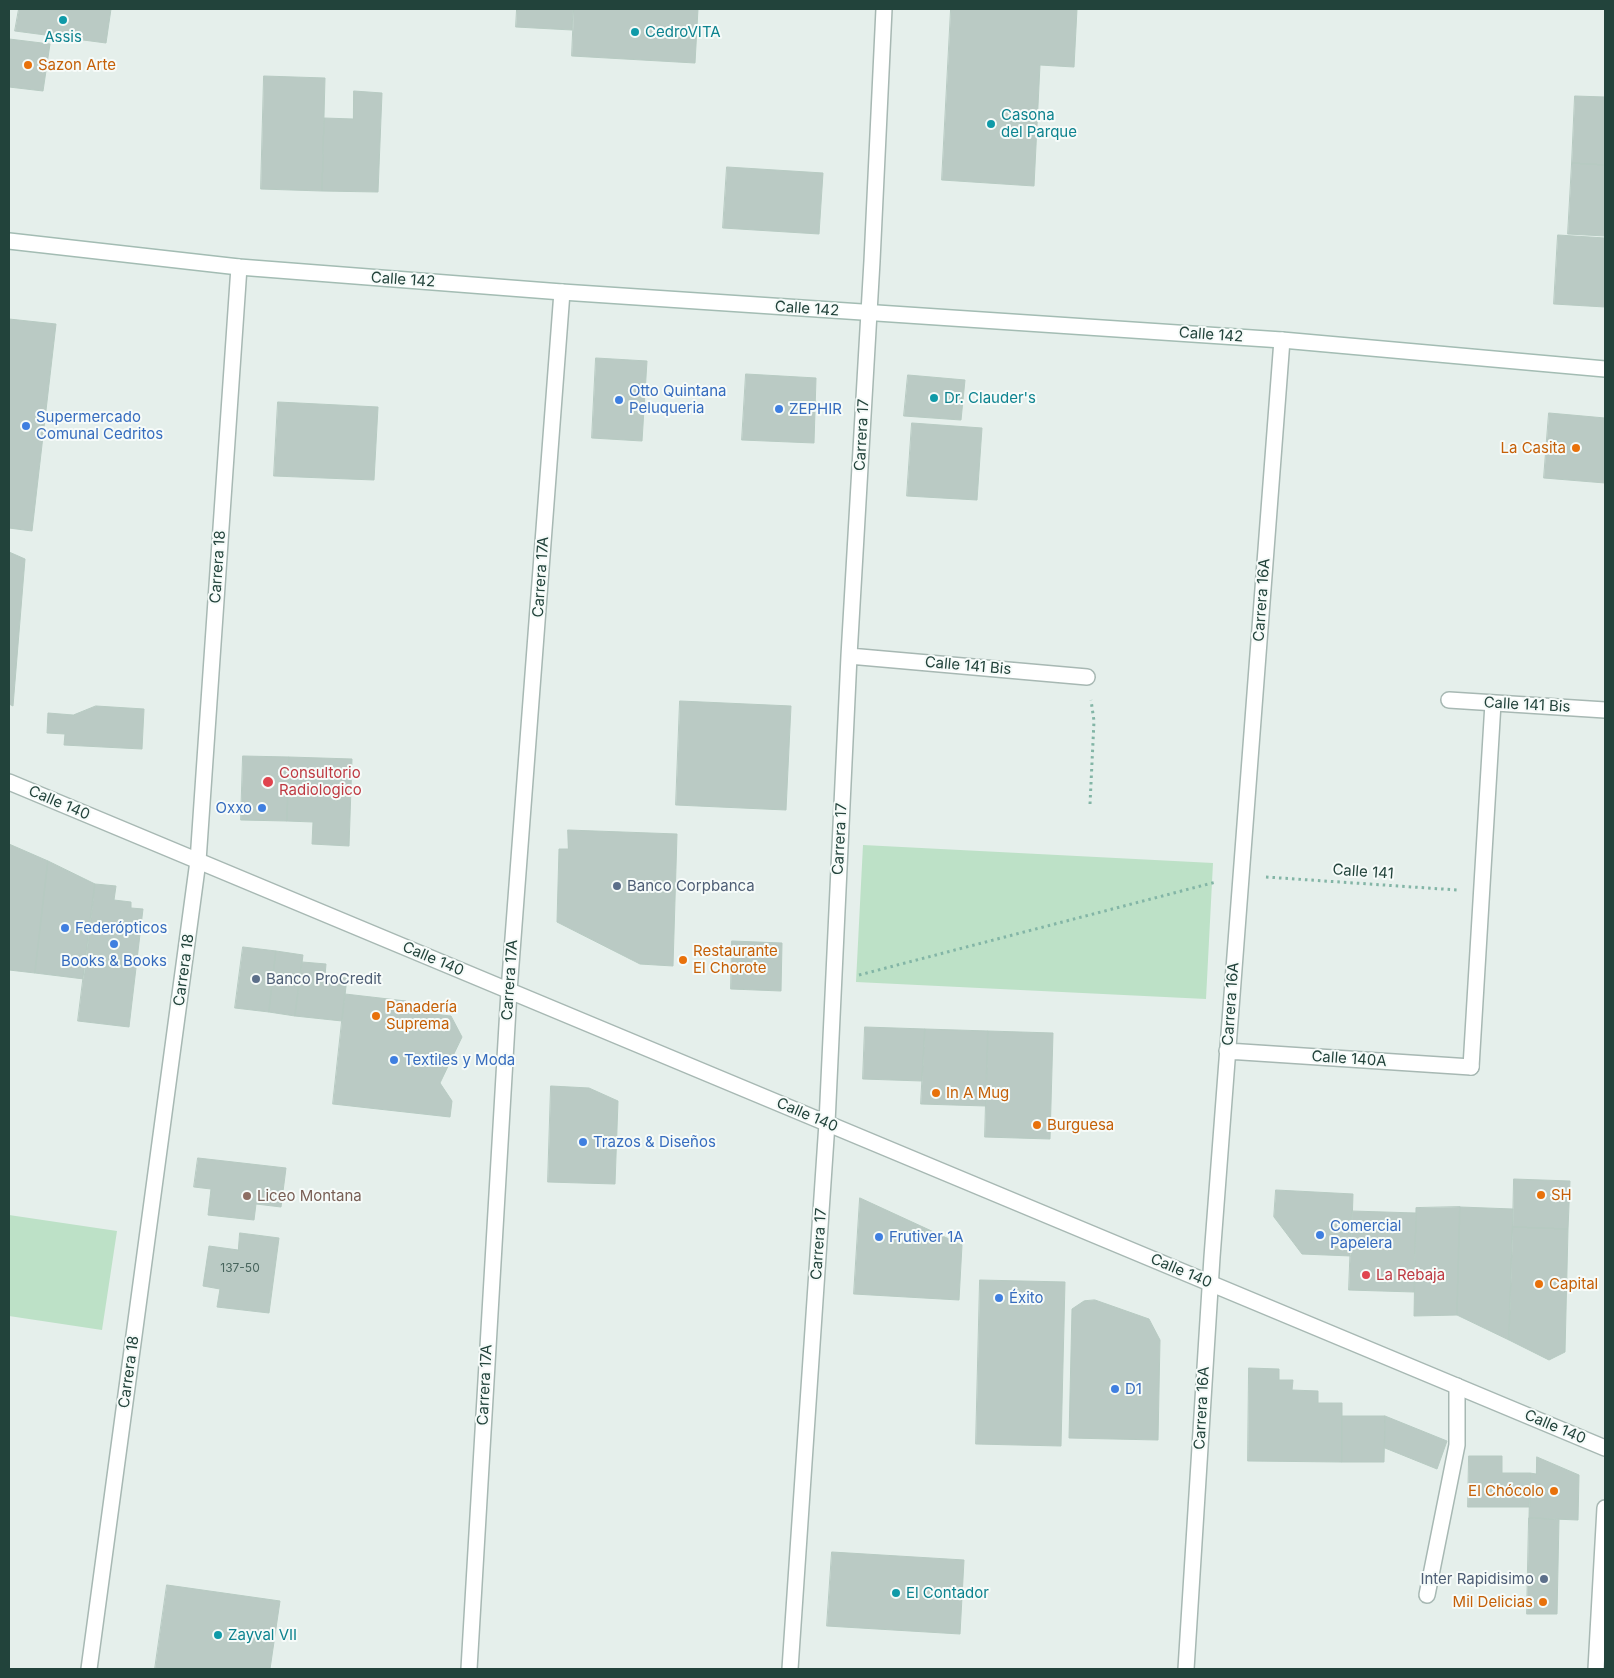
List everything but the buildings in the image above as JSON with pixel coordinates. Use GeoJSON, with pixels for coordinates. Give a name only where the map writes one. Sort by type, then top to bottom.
{"type":"FeatureCollection","features":[{"type":"Feature","properties":{"kind":"street","name":"Carrera 17"},"geometry":{"type":"LineString","coordinates":[[790,1669],[827,1123],[849,656],[884,9]]}},
{"type":"Feature","properties":{"kind":"street","name":"Calle 142"},"geometry":{"type":"LineString","coordinates":[[9,241],[239,267],[869,314],[1282,340],[1605,369]]}},
{"type":"Feature","properties":{"kind":"street","name":"Carrera 18"},"geometry":{"type":"LineString","coordinates":[[89,1669],[198,861],[239,267]]}},
{"type":"Feature","properties":{"kind":"street","name":"Carrera 17A"},"geometry":{"type":"LineString","coordinates":[[469,1669],[509,991],[562,292]]}},
{"type":"Feature","properties":{"kind":"street","name":"Carrera 16A"},"geometry":{"type":"LineString","coordinates":[[1186,1669],[1210,1283],[1282,340]]}},
{"type":"Feature","properties":{"kind":"street","name":"Calle 141 Bis"},"geometry":{"type":"LineString","coordinates":[[849,656],[1087,677]]}},
{"type":"Feature","properties":{"kind":"street","name":"Calle 141 Bis"},"geometry":{"type":"LineString","coordinates":[[1448,700],[1605,710]]}},
{"type":"Feature","properties":{"kind":"street"},"geometry":{"type":"LineString","coordinates":[[1482,892],[1493,703]]}},
{"type":"Feature","properties":{"kind":"street","name":"Calle 140"},"geometry":{"type":"LineString","coordinates":[[9,782],[1605,1448]]}},
{"type":"Feature","properties":{"kind":"street","name":"Calle 140A"},"geometry":{"type":"LineString","coordinates":[[1227,1051],[1471,1067],[1482,892]]}},
{"type":"Feature","properties":{"kind":"street"},"geometry":{"type":"LineString","coordinates":[[1427,1595],[1457,1445],[1457,1386]]}},
{"type":"Feature","properties":{"kind":"street"},"geometry":{"type":"LineString","coordinates":[[1596,1669],[1605,1508]]}},
{"type":"Feature","properties":{"kind":"path"},"geometry":{"type":"LineString","coordinates":[[1087,677],[1094,721],[1090,804]]}},
{"type":"Feature","properties":{"kind":"path","name":"Calle 141"},"geometry":{"type":"LineString","coordinates":[[833,981],[887,969],[1241,875],[1482,892]]}},
{"type":"Feature","properties":{"kind":"green space"},"geometry":{"type":"Polygon","coordinates":[[[863,845],[1213,863],[1206,999],[856,982],[863,845]]]}},
{"type":"Feature","properties":{"kind":"green space"},"geometry":{"type":"Polygon","coordinates":[[[9,1215],[117,1231],[102,1330],[9,1316],[9,1215]]]}},
{"type":"Feature","properties":{"kind":"place","name":"Assis"},"geometry":{"type":"Point","coordinates":[63,20]}},
{"type":"Feature","properties":{"kind":"place","name":"CedroVITA"},"geometry":{"type":"Point","coordinates":[635,32]}},
{"type":"Feature","properties":{"kind":"place","name":"Sazon Arte"},"geometry":{"type":"Point","coordinates":[28,65]}},
{"type":"Feature","properties":{"kind":"place","name":"Casona del Parque"},"geometry":{"type":"Point","coordinates":[991,124]}},
{"type":"Feature","properties":{"kind":"place","name":"Dr. Clauder's"},"geometry":{"type":"Point","coordinates":[934,398]}},
{"type":"Feature","properties":{"kind":"place","name":"Otto Quintana Peluqueria"},"geometry":{"type":"Point","coordinates":[619,400]}},
{"type":"Feature","properties":{"kind":"place","name":"ZEPHIR"},"geometry":{"type":"Point","coordinates":[779,409]}},
{"type":"Feature","properties":{"kind":"place","name":"Supermercado Comunal Cedritos"},"geometry":{"type":"Point","coordinates":[26,426]}},
{"type":"Feature","properties":{"kind":"place","name":"La Casita"},"geometry":{"type":"Point","coordinates":[1576,448]}},
{"type":"Feature","properties":{"kind":"place","name":"Consultorio Radiologico"},"geometry":{"type":"Point","coordinates":[268,782]}},
{"type":"Feature","properties":{"kind":"place","name":"Oxxo"},"geometry":{"type":"Point","coordinates":[262,808]}},
{"type":"Feature","properties":{"kind":"place","name":"Banco Corpbanca"},"geometry":{"type":"Point","coordinates":[617,886]}},
{"type":"Feature","properties":{"kind":"place","name":"Federópticos"},"geometry":{"type":"Point","coordinates":[65,928]}},
{"type":"Feature","properties":{"kind":"place","name":"Books & Books"},"geometry":{"type":"Point","coordinates":[114,944]}},
{"type":"Feature","properties":{"kind":"place","name":"Restaurante El Chorote"},"geometry":{"type":"Point","coordinates":[683,960]}},
{"type":"Feature","properties":{"kind":"place","name":"Banco ProCredit"},"geometry":{"type":"Point","coordinates":[256,979]}},
{"type":"Feature","properties":{"kind":"place","name":"Panadería Suprema"},"geometry":{"type":"Point","coordinates":[376,1016]}},
{"type":"Feature","properties":{"kind":"place","name":"Textiles y Moda"},"geometry":{"type":"Point","coordinates":[394,1060]}},
{"type":"Feature","properties":{"kind":"place","name":"In A Mug"},"geometry":{"type":"Point","coordinates":[936,1093]}},
{"type":"Feature","properties":{"kind":"place","name":"Burguesa"},"geometry":{"type":"Point","coordinates":[1037,1125]}},
{"type":"Feature","properties":{"kind":"place","name":"Trazos & Diseños"},"geometry":{"type":"Point","coordinates":[583,1142]}},
{"type":"Feature","properties":{"kind":"place","name":"SH"},"geometry":{"type":"Point","coordinates":[1541,1195]}},
{"type":"Feature","properties":{"kind":"place","name":"Liceo Montana"},"geometry":{"type":"Point","coordinates":[247,1196]}},
{"type":"Feature","properties":{"kind":"place","name":"Comercial Papelera"},"geometry":{"type":"Point","coordinates":[1320,1235]}},
{"type":"Feature","properties":{"kind":"place","name":"Frutiver 1A"},"geometry":{"type":"Point","coordinates":[879,1237]}},
{"type":"Feature","properties":{"kind":"place","name":"La Rebaja"},"geometry":{"type":"Point","coordinates":[1366,1275]}},
{"type":"Feature","properties":{"kind":"place","name":"Capital"},"geometry":{"type":"Point","coordinates":[1539,1284]}},
{"type":"Feature","properties":{"kind":"place","name":"Éxito"},"geometry":{"type":"Point","coordinates":[999,1298]}},
{"type":"Feature","properties":{"kind":"place","name":"D1"},"geometry":{"type":"Point","coordinates":[1115,1389]}},
{"type":"Feature","properties":{"kind":"place","name":"El Chócolo"},"geometry":{"type":"Point","coordinates":[1554,1491]}},
{"type":"Feature","properties":{"kind":"place","name":"Inter Rapidisimo"},"geometry":{"type":"Point","coordinates":[1544,1579]}},
{"type":"Feature","properties":{"kind":"place","name":"El Contador"},"geometry":{"type":"Point","coordinates":[896,1593]}},
{"type":"Feature","properties":{"kind":"place","name":"Mil Delicias"},"geometry":{"type":"Point","coordinates":[1543,1602]}},
{"type":"Feature","properties":{"kind":"place","name":"Zayval VII"},"geometry":{"type":"Point","coordinates":[218,1635]}}]}
